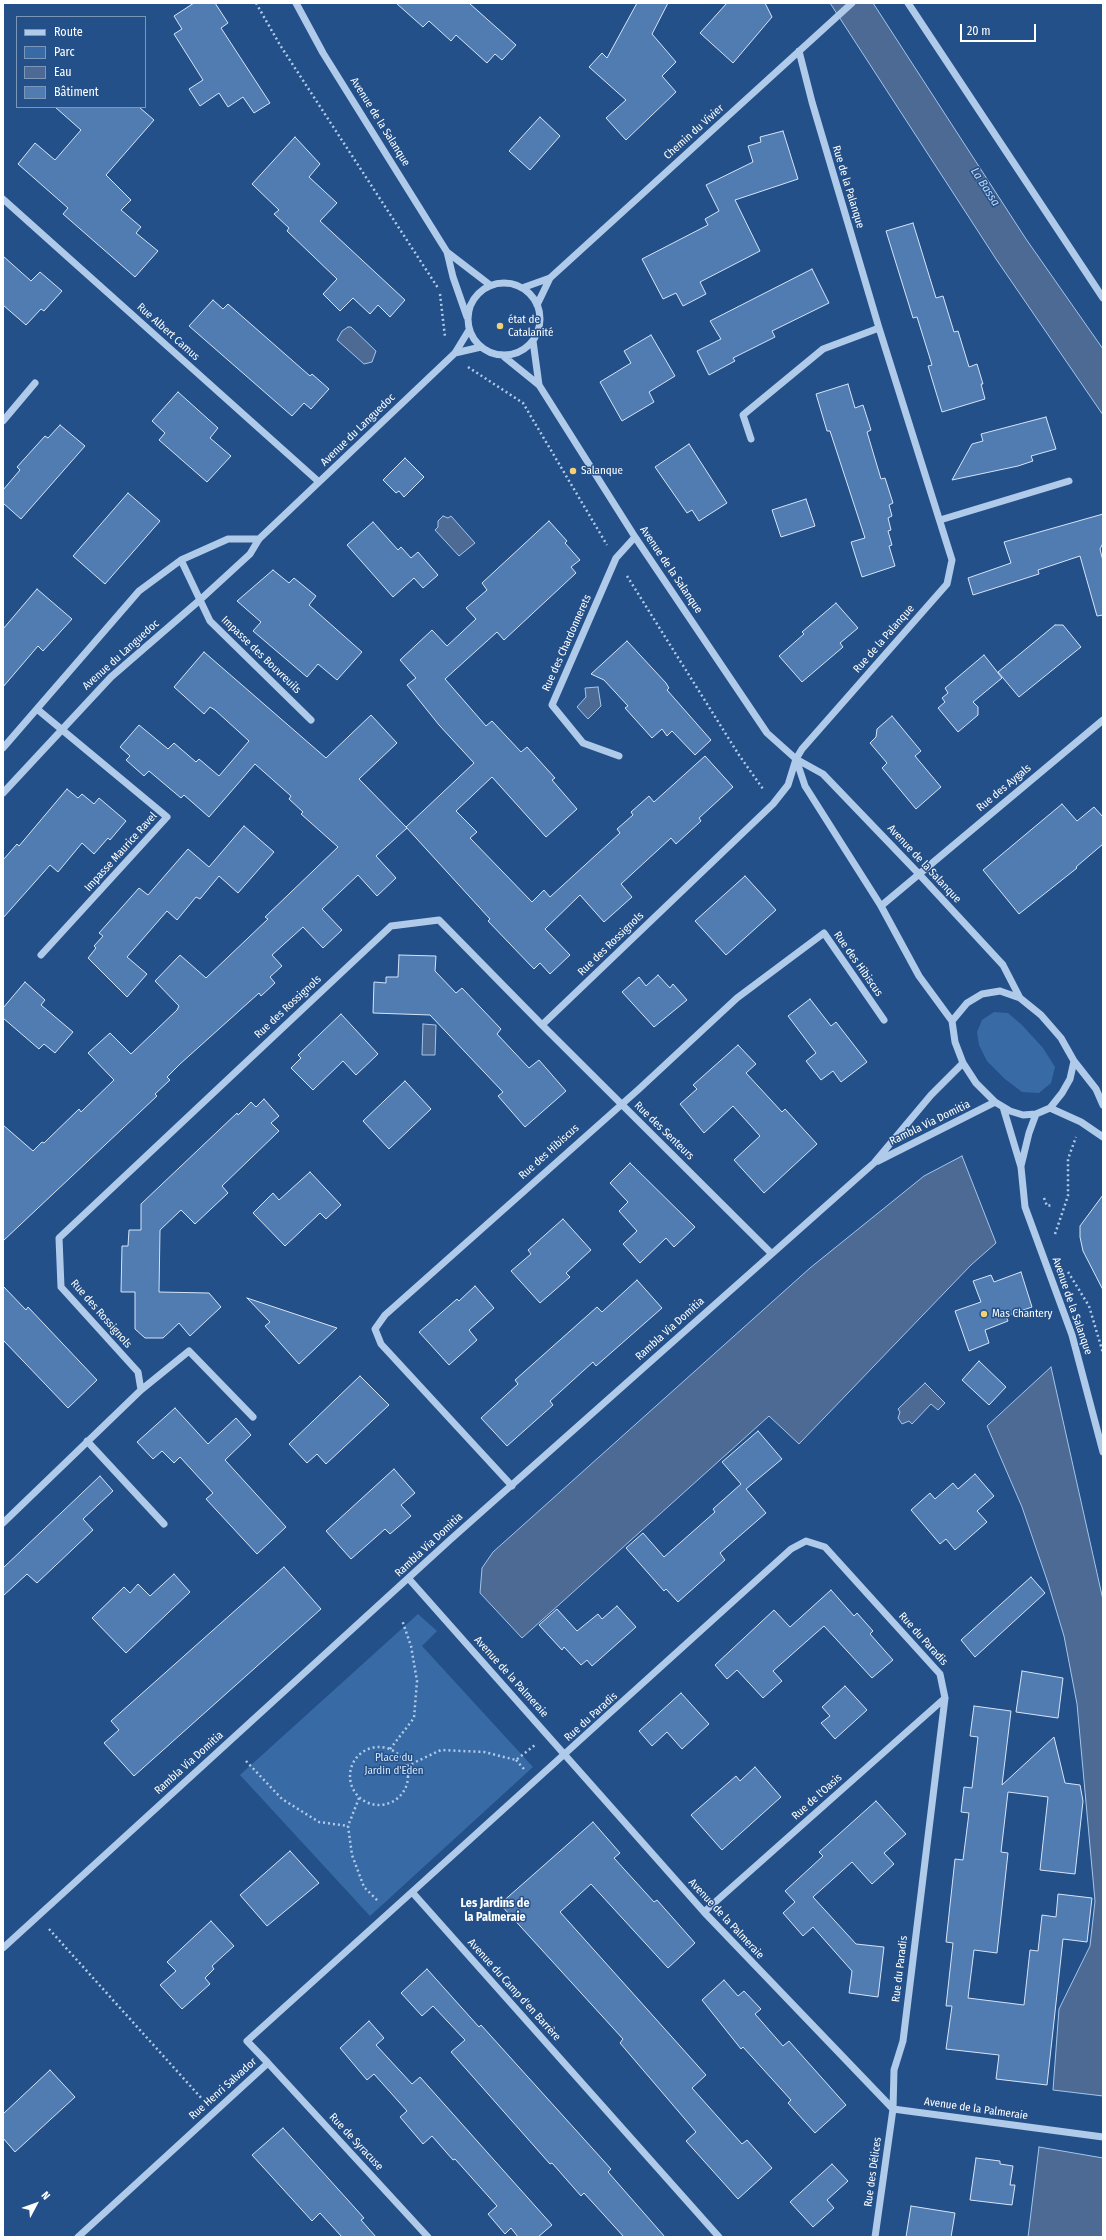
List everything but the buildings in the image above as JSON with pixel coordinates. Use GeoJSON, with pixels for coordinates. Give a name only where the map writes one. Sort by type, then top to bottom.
{"type":"FeatureCollection","features":[{"type":"Feature","properties":{"kind":"street","name":"Avenue de la Salanque"},"geometry":{"type":"LineString","coordinates":[[296,3],[324,53],[447,252],[453,277],[467,319]]}},
{"type":"Feature","properties":{"kind":"street","name":"Chemin du Vivier"},"geometry":{"type":"LineString","coordinates":[[537,305],[550,278],[852,3]]}},
{"type":"Feature","properties":{"kind":"street"},"geometry":{"type":"LineString","coordinates":[[908,3],[1103,298]]}},
{"type":"Feature","properties":{"kind":"street","name":"Rue de la Palanque"},"geometry":{"type":"LineString","coordinates":[[796,759],[802,749],[947,584],[952,560],[879,328],[812,102],[799,51]]}},
{"type":"Feature","properties":{"kind":"street","name":"Rue Albert Camus"},"geometry":{"type":"LineString","coordinates":[[3,199],[319,482]]}},
{"type":"Feature","properties":{"kind":"street","name":"Avenue de la Salanque"},"geometry":{"type":"LineString","coordinates":[[447,252],[490,285]]}},
{"type":"Feature","properties":{"kind":"street","name":"Chemin du Vivier"},"geometry":{"type":"LineString","coordinates":[[522,288],[550,278]]}},
{"type":"Feature","properties":{"kind":"street"},"geometry":{"type":"LineString","coordinates":[[512,284],[522,288],[531,295],[537,305],[540,318],[539,330],[533,341],[524,349],[514,354],[502,356],[491,353],[481,347],[474,340],[469,330],[467,319],[469,309],[474,299],[481,291],[490,285],[512,284]]}},
{"type":"Feature","properties":{"kind":"street"},"geometry":{"type":"LineString","coordinates":[[751,439],[742,415],[823,349],[879,328]]}},
{"type":"Feature","properties":{"kind":"street","name":"Avenue du Languedoc"},"geometry":{"type":"LineString","coordinates":[[3,793],[60,729],[111,676],[201,599],[250,554],[260,540],[454,353],[469,330]]}},
{"type":"Feature","properties":{"kind":"street","name":"Avenue de la Salanque"},"geometry":{"type":"LineString","coordinates":[[533,341],[539,384]]}},
{"type":"Feature","properties":{"kind":"street"},"geometry":{"type":"LineString","coordinates":[[454,353],[481,347]]}},
{"type":"Feature","properties":{"kind":"street","name":"Avenue de la Salanque"},"geometry":{"type":"LineString","coordinates":[[502,356],[539,384],[635,537],[767,733],[796,759],[822,774],[918,873],[1003,965],[1020,998]]}},
{"type":"Feature","properties":{"kind":"street"},"geometry":{"type":"LineString","coordinates":[[3,421],[35,383]]}},
{"type":"Feature","properties":{"kind":"street"},"geometry":{"type":"LineString","coordinates":[[940,520],[1069,481]]}},
{"type":"Feature","properties":{"kind":"street","name":"Rue des Chardonnerets"},"geometry":{"type":"LineString","coordinates":[[619,756],[583,743],[552,705],[616,558],[635,537]]}},
{"type":"Feature","properties":{"kind":"street","name":"Avenue du Languedoc"},"geometry":{"type":"LineString","coordinates":[[3,748],[139,591],[181,560],[228,540],[260,540]]}},
{"type":"Feature","properties":{"kind":"street","name":"Impasse des Bouvreuils"},"geometry":{"type":"LineString","coordinates":[[181,560],[201,599],[210,621],[312,720]]}},
{"type":"Feature","properties":{"kind":"street","name":"Impasse Maurice Ravel"},"geometry":{"type":"LineString","coordinates":[[37,709],[167,818],[41,954]]}},
{"type":"Feature","properties":{"kind":"street","name":"Rue des Aygals"},"geometry":{"type":"LineString","coordinates":[[881,906],[918,873],[1103,720]]}},
{"type":"Feature","properties":{"kind":"street","name":"Avenue de la Salanque"},"geometry":{"type":"LineString","coordinates":[[796,759],[805,786],[881,906],[919,976],[952,1021]]}},
{"type":"Feature","properties":{"kind":"street","name":"Rue des Rossignols"},"geometry":{"type":"LineString","coordinates":[[140,1390],[138,1372],[61,1287],[59,1238],[391,926],[439,920],[542,1025],[773,804],[788,784],[796,759]]}},
{"type":"Feature","properties":{"kind":"street","name":"Rue des Hibiscus"},"geometry":{"type":"LineString","coordinates":[[512,1486],[382,1344],[375,1329],[385,1315],[620,1104],[639,1089],[737,998],[824,933],[884,1020]]}},
{"type":"Feature","properties":{"kind":"street"},"geometry":{"type":"LineString","coordinates":[[1074,1061],[1070,1079],[1062,1093],[1050,1108],[1036,1114],[1023,1114],[1003,1107],[995,1102],[976,1083],[963,1064],[955,1042],[952,1021],[966,1003],[982,994],[1000,992],[1020,998],[1041,1016],[1061,1038],[1074,1061],[1096,1089],[1103,1105]]}},
{"type":"Feature","properties":{"kind":"street","name":"Rue des Senteurs"},"geometry":{"type":"LineString","coordinates":[[542,1025],[771,1253]]}},
{"type":"Feature","properties":{"kind":"street","name":"Rambla Via Domitia"},"geometry":{"type":"LineString","coordinates":[[3,1948],[409,1579],[451,1539],[874,1163],[931,1095],[963,1064]]}},
{"type":"Feature","properties":{"kind":"street","name":"Rambla Via Domitia"},"geometry":{"type":"LineString","coordinates":[[874,1163],[995,1102]]}},
{"type":"Feature","properties":{"kind":"street","name":"Avenue de la Salanque"},"geometry":{"type":"LineString","coordinates":[[1003,1107],[1021,1167],[1025,1207],[1072,1335],[1103,1452]]}},
{"type":"Feature","properties":{"kind":"street"},"geometry":{"type":"LineString","coordinates":[[1050,1108],[1081,1122],[1103,1137]]}},
{"type":"Feature","properties":{"kind":"street","name":"Avenue de la Salanque"},"geometry":{"type":"LineString","coordinates":[[1021,1167],[1029,1133],[1036,1114]]}},
{"type":"Feature","properties":{"kind":"street"},"geometry":{"type":"LineString","coordinates":[[3,1523],[140,1390],[189,1351],[253,1416]]}},
{"type":"Feature","properties":{"kind":"street"},"geometry":{"type":"LineString","coordinates":[[87,1441],[164,1524]]}},
{"type":"Feature","properties":{"kind":"street","name":"Rue du Paradis"},"geometry":{"type":"LineString","coordinates":[[565,1755],[791,1549],[806,1541],[825,1547],[940,1674],[945,1698],[903,2041],[894,2070],[893,2109]]}},
{"type":"Feature","properties":{"kind":"street","name":"Avenue de la Palmeraie"},"geometry":{"type":"LineString","coordinates":[[409,1579],[704,1912],[893,2109],[1103,2137]]}},
{"type":"Feature","properties":{"kind":"street","name":"Rue de l'Oasis"},"geometry":{"type":"LineString","coordinates":[[704,1912],[945,1698]]}},
{"type":"Feature","properties":{"kind":"street"},"geometry":{"type":"LineString","coordinates":[[412,1892],[565,1755]]}},
{"type":"Feature","properties":{"kind":"street","name":"Rue Henri Salvador"},"geometry":{"type":"LineString","coordinates":[[78,2237],[268,2063],[247,2041],[412,1892]]}},
{"type":"Feature","properties":{"kind":"street","name":"Avenue du Camp d'en Barrère"},"geometry":{"type":"LineString","coordinates":[[412,1892],[719,2237]]}},
{"type":"Feature","properties":{"kind":"street","name":"Rue de Syracuse"},"geometry":{"type":"LineString","coordinates":[[268,2063],[428,2237]]}},
{"type":"Feature","properties":{"kind":"street","name":"Rue des Délices"},"geometry":{"type":"LineString","coordinates":[[875,2237],[893,2109]]}},
{"type":"Feature","properties":{"kind":"path"},"geometry":{"type":"LineString","coordinates":[[256,3],[280,45],[439,290],[446,344],[471,370],[523,403],[616,558],[739,755],[773,804]]}},
{"type":"Feature","properties":{"kind":"path"},"geometry":{"type":"LineString","coordinates":[[1056,1238],[1054,1232],[1068,1196],[1068,1159],[1081,1122]]}},
{"type":"Feature","properties":{"kind":"path"},"geometry":{"type":"LineString","coordinates":[[1044,1198],[1047,1206],[1052,1205]]}},
{"type":"Feature","properties":{"kind":"path"},"geometry":{"type":"LineString","coordinates":[[1067,1270],[1089,1306],[1103,1353]]}},
{"type":"Feature","properties":{"kind":"path"},"geometry":{"type":"LineString","coordinates":[[390,1749],[414,1718],[417,1681],[411,1646],[402,1620]]}},
{"type":"Feature","properties":{"kind":"path"},"geometry":{"type":"LineString","coordinates":[[407,1766],[441,1750],[484,1752],[516,1760],[548,1736]]}},
{"type":"Feature","properties":{"kind":"path"},"geometry":{"type":"LineString","coordinates":[[379,1746],[390,1749],[400,1755],[407,1766],[409,1778],[405,1791],[396,1801],[384,1806],[371,1805],[360,1798],[352,1789],[350,1777],[351,1766],[358,1756],[367,1749],[379,1746]]}},
{"type":"Feature","properties":{"kind":"path"},"geometry":{"type":"LineString","coordinates":[[246,1762],[282,1799],[319,1822],[348,1826]]}},
{"type":"Feature","properties":{"kind":"path"},"geometry":{"type":"LineString","coordinates":[[360,1798],[348,1826],[352,1855],[364,1887],[389,1913]]}},
{"type":"Feature","properties":{"kind":"path"},"geometry":{"type":"LineString","coordinates":[[38,1916],[214,2112]]}},
{"type":"Feature","properties":{"kind":"green space"},"geometry":{"type":"Polygon","coordinates":[[[994,1012],[1008,1013],[1022,1025],[1043,1048],[1055,1067],[1051,1083],[1039,1093],[1022,1092],[1005,1079],[987,1061],[979,1045],[977,1032],[982,1020],[994,1012]]]}},
{"type":"Feature","properties":{"kind":"green space","name":"Place du Jardin d'Eden"},"geometry":{"type":"Polygon","coordinates":[[[418,1614],[437,1631],[422,1646],[533,1767],[370,1916],[240,1775],[418,1614]]]}},
{"type":"Feature","properties":{"kind":"water","name":"La Bassa"},"geometry":{"type":"Polygon","coordinates":[[[830,3],[873,3],[1026,239],[1103,349],[1103,415],[996,259],[830,3]]]}},
{"type":"Feature","properties":{"kind":"water"},"geometry":{"type":"Polygon","coordinates":[[[348,327],[351,327],[376,351],[372,362],[364,364],[337,340],[342,331],[348,327]]]}},
{"type":"Feature","properties":{"kind":"water"},"geometry":{"type":"Polygon","coordinates":[[[443,516],[448,518],[451,516],[475,543],[459,556],[435,530],[438,527],[438,521],[443,516]]]}},
{"type":"Feature","properties":{"kind":"water"},"geometry":{"type":"Polygon","coordinates":[[[598,687],[601,706],[588,719],[577,707],[586,697],[585,688],[598,687]]]}},
{"type":"Feature","properties":{"kind":"water"},"geometry":{"type":"Polygon","coordinates":[[[423,1024],[436,1025],[435,1055],[422,1055],[423,1024]]]}},
{"type":"Feature","properties":{"kind":"water"},"geometry":{"type":"Polygon","coordinates":[[[962,1156],[996,1243],[971,1265],[799,1444],[769,1416],[522,1638],[480,1593],[482,1568],[493,1552],[810,1268],[924,1176],[962,1156]]]}},
{"type":"Feature","properties":{"kind":"water"},"geometry":{"type":"Polygon","coordinates":[[[1051,1367],[1103,1600],[1103,2096],[1053,2090],[1059,2009],[1090,1946],[1095,1901],[1077,1704],[1064,1636],[1048,1583],[1022,1507],[987,1426],[1051,1367]]]}},
{"type":"Feature","properties":{"kind":"water"},"geometry":{"type":"Polygon","coordinates":[[[925,1383],[945,1403],[938,1410],[931,1404],[912,1424],[909,1421],[902,1424],[898,1418],[900,1412],[898,1409],[925,1383]]]}},
{"type":"Feature","properties":{"kind":"water"},"geometry":{"type":"Polygon","coordinates":[[[1039,2147],[1103,2158],[1103,2237],[1028,2237],[1039,2147]]]}},
{"type":"Feature","properties":{"kind":"place","name":"état de Catalanité"},"geometry":{"type":"Point","coordinates":[500,326]}},
{"type":"Feature","properties":{"kind":"place","name":"Salanque"},"geometry":{"type":"Point","coordinates":[573,471]}},
{"type":"Feature","properties":{"kind":"place","name":"Mas Chantery"},"geometry":{"type":"Point","coordinates":[984,1314]}},
{"type":"Feature","properties":{"kind":"district","name":"Les Jardins de la Palmeraie"},"geometry":{"type":"Point","coordinates":[495,1911]}}]}
